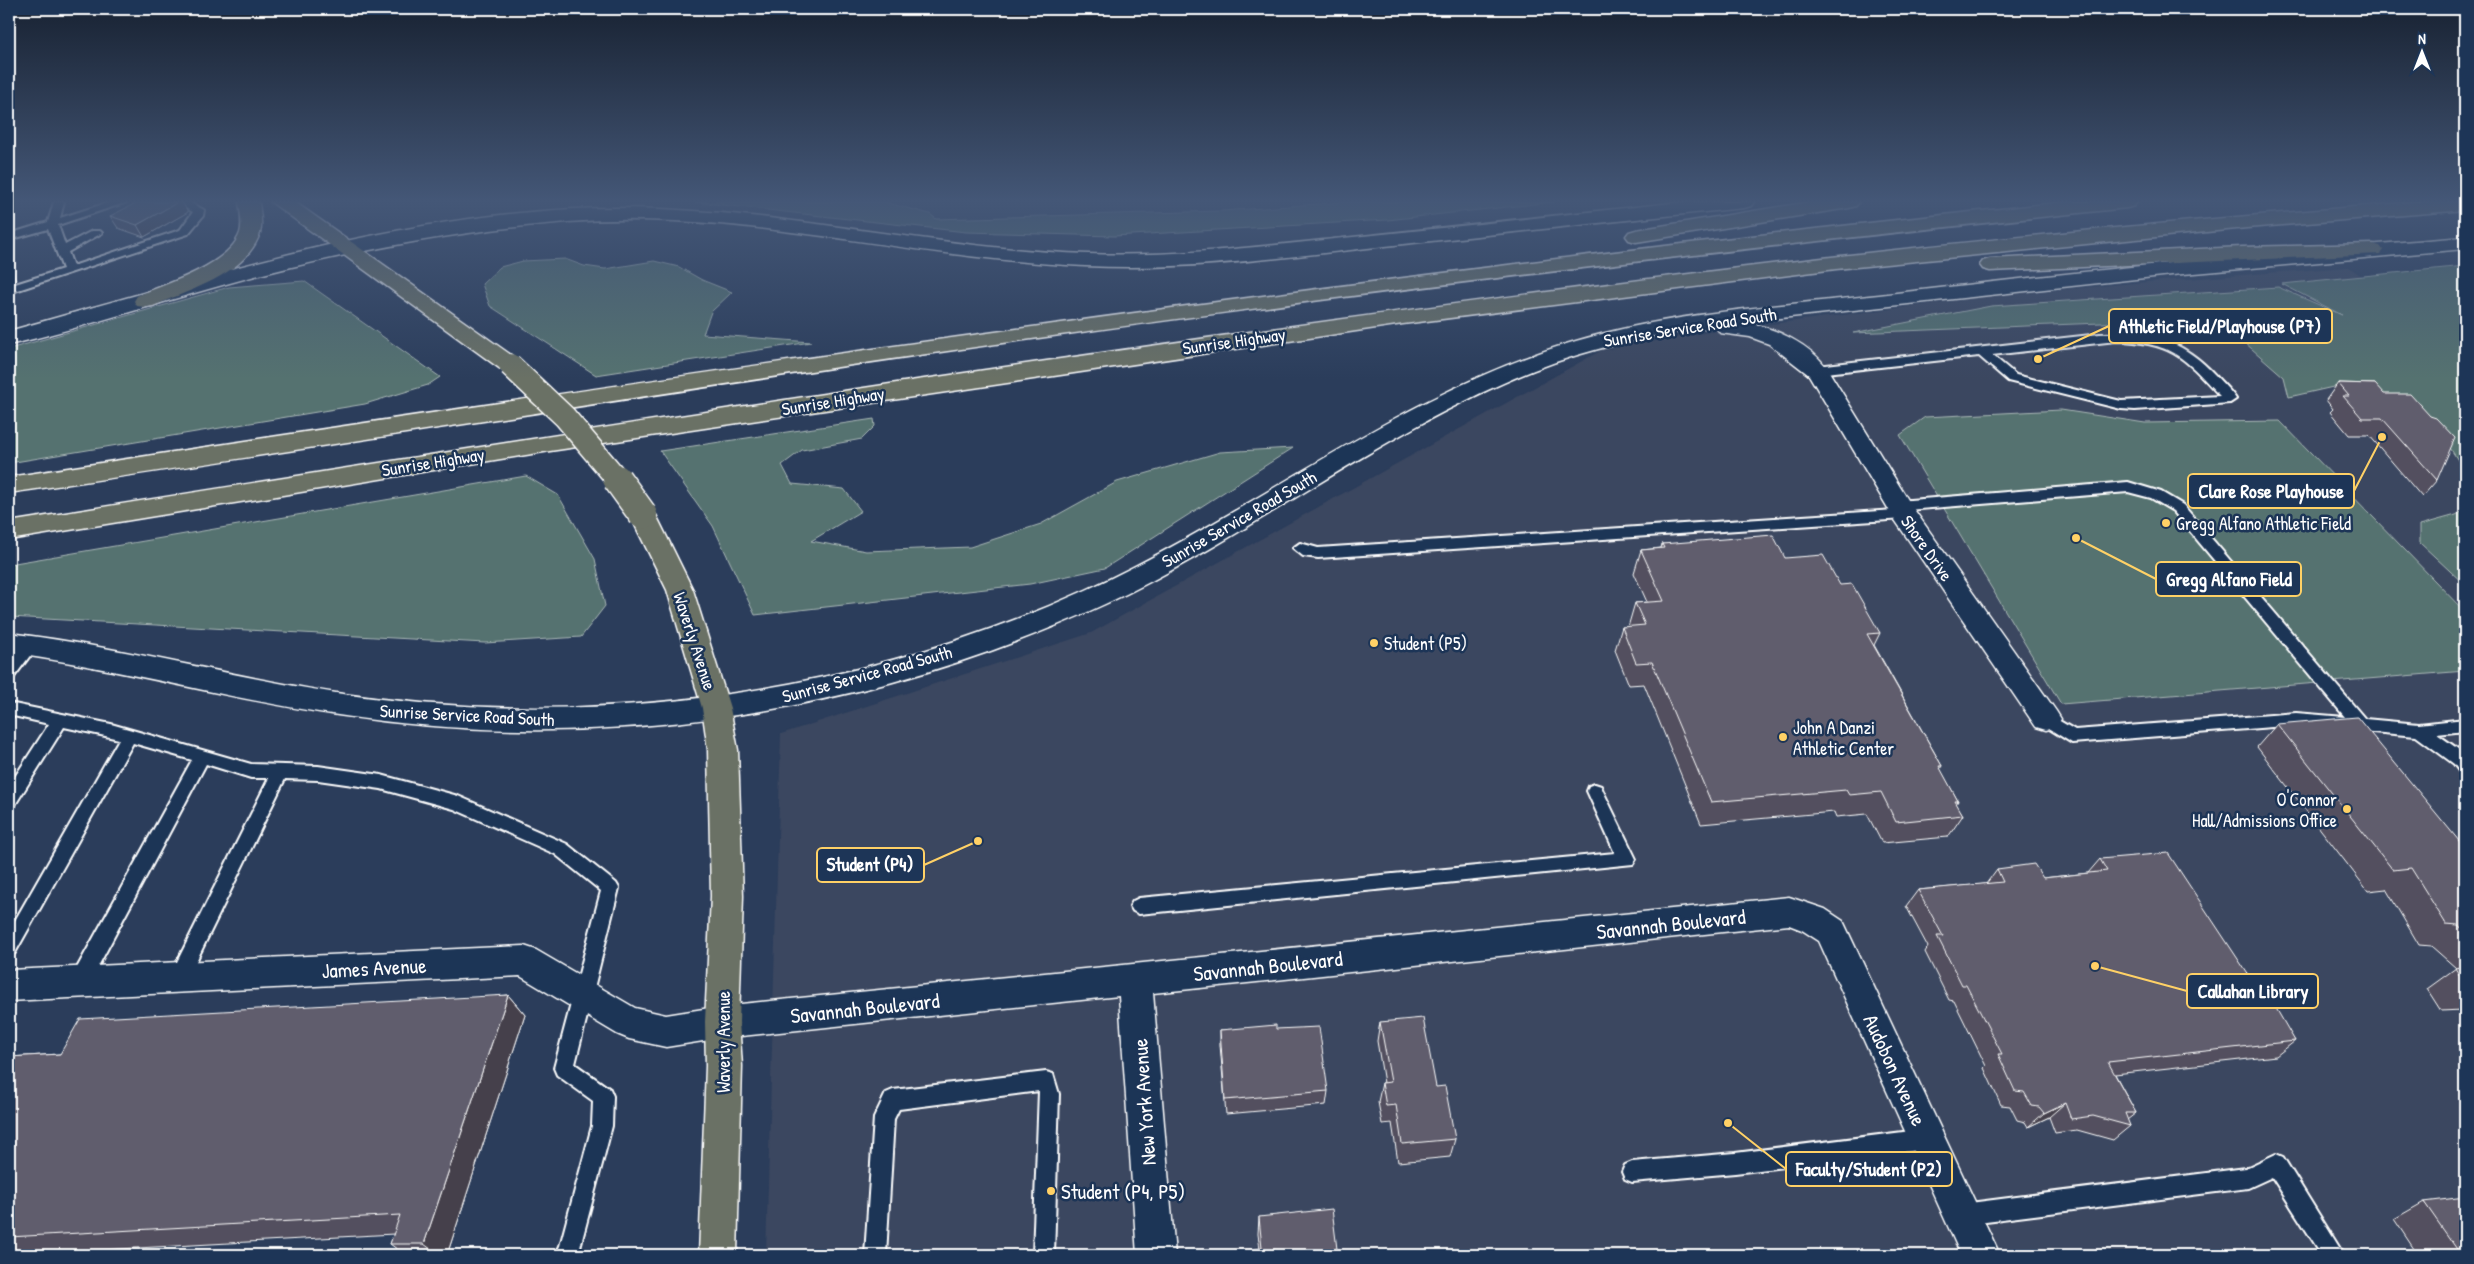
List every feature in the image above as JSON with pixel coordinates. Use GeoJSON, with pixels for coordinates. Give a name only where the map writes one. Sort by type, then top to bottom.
{"type":"FeatureCollection","features":[{"type":"Feature","properties":{"kind":"main road"},"geometry":{"type":"LineString","coordinates":[[145,301],[195,279],[227,261]]}},
{"type":"Feature","properties":{"kind":"main road"},"geometry":{"type":"LineString","coordinates":[[9,338],[295,261]]}},
{"type":"Feature","properties":{"kind":"main road","name":"Waverly Avenue"},"geometry":{"type":"LineString","coordinates":[[366,261],[543,394],[572,423],[616,476],[643,515],[680,590],[716,708],[722,750],[727,896],[722,1022],[724,1066],[718,1255]]}},
{"type":"Feature","properties":{"kind":"main road"},"geometry":{"type":"LineString","coordinates":[[1224,308],[1483,261]]}},
{"type":"Feature","properties":{"kind":"main road","name":"Sunrise Highway"},"geometry":{"type":"LineString","coordinates":[[9,485],[592,395],[1575,261]]}},
{"type":"Feature","properties":{"kind":"main road","name":"Sunrise Highway"},"geometry":{"type":"LineString","coordinates":[[9,531],[521,448],[1249,339],[1695,280],[1871,261]]}},
{"type":"Feature","properties":{"kind":"main road"},"geometry":{"type":"LineString","coordinates":[[1695,280],[1892,272],[2068,261]]}},
{"type":"Feature","properties":{"kind":"main road","name":"Sunrise Service Road South"},"geometry":{"type":"LineString","coordinates":[[19,644],[83,654],[313,701],[372,710],[441,717],[512,720],[579,719],[649,716],[716,708],[784,696],[888,672],[994,639],[1043,620],[1163,564],[1432,408],[1472,388],[1555,354],[1637,332],[1806,309],[2258,261]]}},
{"type":"Feature","properties":{"kind":"main road"},"geometry":{"type":"LineString","coordinates":[[1806,309],[1801,326],[1817,370]]}},
{"type":"Feature","properties":{"kind":"main road"},"geometry":{"type":"LineString","coordinates":[[1637,332],[1732,328],[1758,331],[1792,347],[1817,370]]}},
{"type":"Feature","properties":{"kind":"main road","name":"Shore Drive"},"geometry":{"type":"LineString","coordinates":[[1817,370],[1901,510],[2046,719]]}},
{"type":"Feature","properties":{"kind":"main road","name":"Savannah Boulevard"},"geometry":{"type":"LineString","coordinates":[[722,1022],[1789,911],[1813,918]]}},
{"type":"Feature","properties":{"kind":"main road","name":"Audobon Avenue"},"geometry":{"type":"LineString","coordinates":[[1813,918],[1830,932],[1981,1255]]}},
{"type":"Feature","properties":{"kind":"main road","name":"James Avenue"},"geometry":{"type":"LineString","coordinates":[[9,986],[524,961],[629,1023],[666,1031],[722,1022]]}},
{"type":"Feature","properties":{"kind":"main road","name":"New York Avenue"},"geometry":{"type":"LineString","coordinates":[[1134,980],[1156,1255]]}},
{"type":"Feature","properties":{"kind":"lane"},"geometry":{"type":"LineString","coordinates":[[65,261],[69,271]]}},
{"type":"Feature","properties":{"kind":"lane"},"geometry":{"type":"LineString","coordinates":[[9,290],[99,261]]}},
{"type":"Feature","properties":{"kind":"lane"},"geometry":{"type":"LineString","coordinates":[[1817,370],[2110,338],[2144,339],[2177,348],[2230,399],[2135,406],[2122,405],[2012,378],[1982,352]]}},
{"type":"Feature","properties":{"kind":"lane"},"geometry":{"type":"LineString","coordinates":[[1300,548],[1308,552],[1318,553],[1901,510],[2128,487],[2156,495],[2178,508],[2361,725]]}},
{"type":"Feature","properties":{"kind":"lane"},"geometry":{"type":"LineString","coordinates":[[9,673],[19,644]]}},
{"type":"Feature","properties":{"kind":"lane"},"geometry":{"type":"LineString","coordinates":[[9,709],[129,736],[251,771],[318,773],[381,782],[458,803],[562,849],[610,888],[564,1068],[602,1096],[602,1126],[569,1252],[566,1255]]}},
{"type":"Feature","properties":{"kind":"lane"},"geometry":{"type":"LineString","coordinates":[[2046,719],[2072,737],[2296,719],[2419,730],[2465,725]]}},
{"type":"Feature","properties":{"kind":"lane"},"geometry":{"type":"LineString","coordinates":[[9,800],[60,720]]}},
{"type":"Feature","properties":{"kind":"lane"},"geometry":{"type":"LineString","coordinates":[[2419,730],[2460,760],[2465,766]]}},
{"type":"Feature","properties":{"kind":"lane"},"geometry":{"type":"LineString","coordinates":[[9,947],[129,736]]}},
{"type":"Feature","properties":{"kind":"lane"},"geometry":{"type":"LineString","coordinates":[[79,982],[202,757]]}},
{"type":"Feature","properties":{"kind":"lane"},"geometry":{"type":"LineString","coordinates":[[178,978],[280,772]]}},
{"type":"Feature","properties":{"kind":"lane"},"geometry":{"type":"LineString","coordinates":[[1139,906],[1627,859],[1595,791]]}},
{"type":"Feature","properties":{"kind":"lane"},"geometry":{"type":"LineString","coordinates":[[875,1255],[884,1118],[893,1100],[1046,1081],[1049,1094],[1044,1255]]}},
{"type":"Feature","properties":{"kind":"lane"},"geometry":{"type":"LineString","coordinates":[[1632,1172],[1735,1163],[1927,1139]]}},
{"type":"Feature","properties":{"kind":"lane"},"geometry":{"type":"LineString","coordinates":[[1962,1214],[2248,1178],[2276,1164],[2334,1255]]}},
{"type":"Feature","properties":{"kind":"shaded area"},"geometry":{"type":"Polygon","coordinates":[[[2349,267],[2465,350],[2465,1255],[766,1255],[781,734],[1091,633],[1602,350],[1710,332],[2000,295],[2349,267]]]}},
{"type":"Feature","properties":{"kind":"green space"},"geometry":{"type":"Polygon","coordinates":[[[523,261],[570,261],[584,266],[605,269],[654,261],[679,267],[702,280],[732,292],[711,312],[703,334],[811,342],[596,375],[490,306],[482,284],[500,267],[523,261]]]}},
{"type":"Feature","properties":{"kind":"green space"},"geometry":{"type":"Polygon","coordinates":[[[2465,266],[2465,471],[2441,434],[2342,385],[2289,397],[2284,377],[2244,342],[2175,320],[1853,333],[1991,306],[2278,287],[2342,315],[2282,284],[2465,266]]]}},
{"type":"Feature","properties":{"kind":"green space"},"geometry":{"type":"Polygon","coordinates":[[[304,281],[440,377],[428,385],[365,404],[9,463],[9,349],[229,287],[304,281]]]}},
{"type":"Feature","properties":{"kind":"green space","name":"Gregg Alfano Athletic Field"},"geometry":{"type":"Polygon","coordinates":[[[2061,410],[2145,423],[2280,421],[2465,612],[2465,671],[2061,704],[1900,435],[1925,417],[2061,410]]]}},
{"type":"Feature","properties":{"kind":"green space"},"geometry":{"type":"Polygon","coordinates":[[[874,419],[875,426],[862,439],[802,450],[782,465],[792,484],[844,489],[861,511],[811,541],[866,551],[970,547],[1041,524],[1117,482],[1220,452],[1293,448],[1105,568],[1030,584],[755,615],[713,526],[660,451],[874,419]]]}},
{"type":"Feature","properties":{"kind":"green space"},"geometry":{"type":"Polygon","coordinates":[[[526,476],[558,495],[595,559],[605,606],[581,637],[485,643],[9,617],[9,564],[526,476]]]}},
{"type":"Feature","properties":{"kind":"green space"},"geometry":{"type":"Polygon","coordinates":[[[2465,510],[2465,585],[2420,543],[2420,525],[2456,515],[2465,510]]]}},
{"type":"Feature","properties":{"kind":"building"},"geometry":{"type":"Polygon","coordinates":[[[2338,383],[2375,384],[2384,394],[2410,394],[2430,416],[2436,418],[2455,438],[2437,480],[2382,418],[2362,418],[2343,396],[2349,396],[2338,383]]]}},
{"type":"Feature","properties":{"kind":"building","name":"John A Danzi Athletic Center"},"geometry":{"type":"Polygon","coordinates":[[[1773,535],[1785,558],[1823,555],[1840,585],[1852,584],[1880,633],[1867,634],[1942,766],[1939,766],[1958,801],[1955,801],[1963,815],[1896,822],[1881,792],[1849,795],[1846,790],[1711,802],[1652,662],[1636,663],[1622,627],[1645,625],[1635,603],[1664,601],[1641,550],[1664,548],[1662,544],[1773,535]]]}},
{"type":"Feature","properties":{"kind":"building"},"geometry":{"type":"Polygon","coordinates":[[[2357,717],[2465,847],[2465,931],[2458,925],[2446,924],[2411,868],[2393,870],[2277,724],[2357,717]]]}},
{"type":"Feature","properties":{"kind":"building"},"geometry":{"type":"Polygon","coordinates":[[[2168,853],[2259,991],[2266,991],[2295,1041],[2108,1062],[2136,1113],[2125,1113],[2130,1126],[2093,1116],[2071,1119],[2065,1103],[2044,1113],[2039,1107],[2032,1106],[2024,1092],[2015,1091],[1998,1054],[2002,1054],[1966,985],[1962,985],[1937,936],[1943,936],[1918,890],[2003,882],[1997,869],[2034,864],[2043,878],[2107,871],[2100,859],[2168,853]]]}},
{"type":"Feature","properties":{"kind":"building"},"geometry":{"type":"Polygon","coordinates":[[[2465,966],[2465,984],[2455,968],[2465,966]]]}},
{"type":"Feature","properties":{"kind":"building"},"geometry":{"type":"Polygon","coordinates":[[[508,995],[424,1244],[390,1244],[400,1215],[9,1237],[9,1057],[60,1054],[80,1019],[508,995]]]}},
{"type":"Feature","properties":{"kind":"building"},"geometry":{"type":"Polygon","coordinates":[[[1423,1018],[1436,1087],[1445,1086],[1455,1139],[1402,1144],[1396,1105],[1386,1106],[1382,1083],[1391,1082],[1380,1022],[1423,1018]]]}},
{"type":"Feature","properties":{"kind":"building"},"geometry":{"type":"Polygon","coordinates":[[[1276,1025],[1276,1029],[1319,1027],[1328,1091],[1225,1100],[1220,1030],[1276,1025]]]}},
{"type":"Feature","properties":{"kind":"building"},"geometry":{"type":"Polygon","coordinates":[[[2465,1197],[2465,1255],[2461,1255],[2424,1202],[2465,1197]]]}},
{"type":"Feature","properties":{"kind":"building"},"geometry":{"type":"Polygon","coordinates":[[[1332,1209],[1337,1249],[1316,1251],[1317,1255],[1244,1255],[1244,1251],[1262,1248],[1259,1217],[1332,1209]]]}},
{"type":"Feature","properties":{"kind":"place","name":"Athletic Field/Playhouse (P7)"},"geometry":{"type":"Point","coordinates":[2038,359]}},
{"type":"Feature","properties":{"kind":"place","name":"Clare Rose Playhouse"},"geometry":{"type":"Point","coordinates":[2382,437]}},
{"type":"Feature","properties":{"kind":"place","name":"Gregg Alfano Athletic Field"},"geometry":{"type":"Point","coordinates":[2166,523]}},
{"type":"Feature","properties":{"kind":"place","name":"Gregg Alfano Field"},"geometry":{"type":"Point","coordinates":[2076,538]}},
{"type":"Feature","properties":{"kind":"place","name":"Student (P5)"},"geometry":{"type":"Point","coordinates":[1374,643]}},
{"type":"Feature","properties":{"kind":"place","name":"John A Danzi Athletic Center"},"geometry":{"type":"Point","coordinates":[1783,737]}},
{"type":"Feature","properties":{"kind":"place","name":"O'Connor Hall/Admissions Office"},"geometry":{"type":"Point","coordinates":[2347,809]}},
{"type":"Feature","properties":{"kind":"place","name":"Student (P4)"},"geometry":{"type":"Point","coordinates":[978,841]}},
{"type":"Feature","properties":{"kind":"place","name":"Callahan Library"},"geometry":{"type":"Point","coordinates":[2095,966]}},
{"type":"Feature","properties":{"kind":"place","name":"Faculty/Student (P2)"},"geometry":{"type":"Point","coordinates":[1728,1123]}},
{"type":"Feature","properties":{"kind":"place","name":"Student (P4, P5)"},"geometry":{"type":"Point","coordinates":[1051,1191]}}]}
